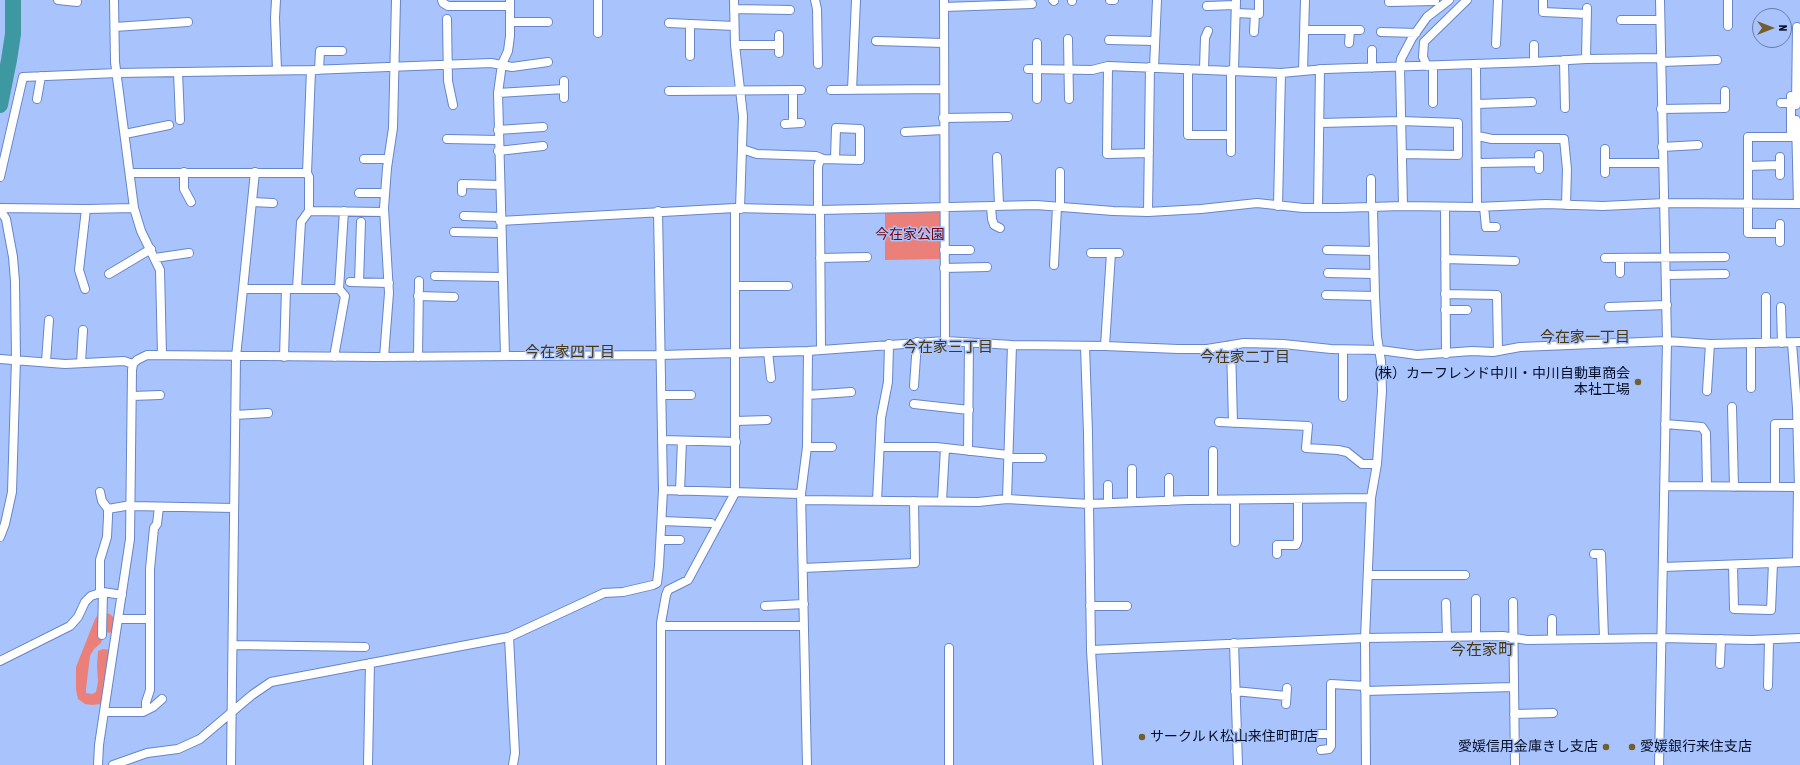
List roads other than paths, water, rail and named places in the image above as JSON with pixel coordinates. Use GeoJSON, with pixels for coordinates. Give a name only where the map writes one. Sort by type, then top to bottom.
{"type":"FeatureCollection","features":[{"type":"Feature","properties":{"kind":"street"},"geometry":{"type":"LineString","coordinates":[[58,0],[77,2]]}},
{"type":"Feature","properties":{"kind":"street"},"geometry":{"type":"LineString","coordinates":[[114,0],[117,73],[134,208],[141,231],[160,270],[162,355]]}},
{"type":"Feature","properties":{"kind":"street"},"geometry":{"type":"LineString","coordinates":[[276,0],[274,18],[277,70]]}},
{"type":"Feature","properties":{"kind":"street"},"geometry":{"type":"LineString","coordinates":[[384,357],[388,319],[389,283],[384,212],[388,159],[393,128],[396,67],[396,0]]}},
{"type":"Feature","properties":{"kind":"street"},"geometry":{"type":"LineString","coordinates":[[442,0],[443,3],[448,6],[510,3],[508,51],[502,64],[498,93],[498,151],[505,356]]}},
{"type":"Feature","properties":{"kind":"street"},"geometry":{"type":"LineString","coordinates":[[598,0],[598,33]]}},
{"type":"Feature","properties":{"kind":"street"},"geometry":{"type":"LineString","coordinates":[[661,765],[662,611],[668,590],[688,580],[735,493],[737,209],[743,116],[735,45],[734,0]]}},
{"type":"Feature","properties":{"kind":"street"},"geometry":{"type":"LineString","coordinates":[[734,9],[786,10],[782,0]]}},
{"type":"Feature","properties":{"kind":"street"},"geometry":{"type":"LineString","coordinates":[[815,0],[822,46],[818,64]]}},
{"type":"Feature","properties":{"kind":"street"},"geometry":{"type":"LineString","coordinates":[[852,90],[856,0]]}},
{"type":"Feature","properties":{"kind":"street"},"geometry":{"type":"LineString","coordinates":[[1148,212],[1152,68],[1157,0]]}},
{"type":"Feature","properties":{"kind":"street"},"geometry":{"type":"LineString","coordinates":[[1254,32],[1255,14],[1258,14],[1259,0]]}},
{"type":"Feature","properties":{"kind":"street"},"geometry":{"type":"LineString","coordinates":[[1303,71],[1305,0]]}},
{"type":"Feature","properties":{"kind":"street"},"geometry":{"type":"LineString","coordinates":[[1389,2],[1437,3],[1449,0]]}},
{"type":"Feature","properties":{"kind":"street"},"geometry":{"type":"LineString","coordinates":[[1433,103],[1430,66],[1423,57],[1424,42],[1467,0]]}},
{"type":"Feature","properties":{"kind":"street"},"geometry":{"type":"LineString","coordinates":[[1496,44],[1498,0]]}},
{"type":"Feature","properties":{"kind":"street"},"geometry":{"type":"LineString","coordinates":[[1543,0],[1543,12],[1587,11],[1586,58]]}},
{"type":"Feature","properties":{"kind":"street"},"geometry":{"type":"LineString","coordinates":[[1660,0],[1661,109],[1667,305],[1660,765]]}},
{"type":"Feature","properties":{"kind":"street"},"geometry":{"type":"LineString","coordinates":[[1728,0],[1728,26]]}},
{"type":"Feature","properties":{"kind":"street"},"geometry":{"type":"LineString","coordinates":[[945,342],[943,130],[944,3],[1031,2],[1032,13]]}},
{"type":"Feature","properties":{"kind":"street"},"geometry":{"type":"LineString","coordinates":[[1403,206],[1401,59],[1416,33],[1437,3]]}},
{"type":"Feature","properties":{"kind":"street"},"geometry":{"type":"LineString","coordinates":[[1207,6],[1236,6],[1255,14]]}},
{"type":"Feature","properties":{"kind":"street"},"geometry":{"type":"LineString","coordinates":[[1231,152],[1236,6]]}},
{"type":"Feature","properties":{"kind":"street"},"geometry":{"type":"LineString","coordinates":[[115,27],[156,28],[184,23],[180,14]]}},
{"type":"Feature","properties":{"kind":"street"},"geometry":{"type":"LineString","coordinates":[[447,19],[448,81],[453,105]]}},
{"type":"Feature","properties":{"kind":"street"},"geometry":{"type":"LineString","coordinates":[[1621,20],[1660,20]]}},
{"type":"Feature","properties":{"kind":"street"},"geometry":{"type":"LineString","coordinates":[[510,22],[548,22]]}},
{"type":"Feature","properties":{"kind":"street"},"geometry":{"type":"LineString","coordinates":[[669,24],[734,26]]}},
{"type":"Feature","properties":{"kind":"street"},"geometry":{"type":"LineString","coordinates":[[690,24],[690,56]]}},
{"type":"Feature","properties":{"kind":"street"},"geometry":{"type":"LineString","coordinates":[[464,216],[500,219],[658,211],[737,209],[819,210],[1036,205],[1148,212],[1201,210],[1257,203],[1278,206],[1318,208],[1372,208],[1403,206],[1603,206],[1665,203],[1799,204],[1796,107],[1797,27]]}},
{"type":"Feature","properties":{"kind":"street"},"geometry":{"type":"LineString","coordinates":[[1305,30],[1360,30]]}},
{"type":"Feature","properties":{"kind":"street"},"geometry":{"type":"LineString","coordinates":[[1349,43],[1350,30]]}},
{"type":"Feature","properties":{"kind":"street"},"geometry":{"type":"LineString","coordinates":[[1204,69],[1204,38],[1208,31]]}},
{"type":"Feature","properties":{"kind":"street"},"geometry":{"type":"LineString","coordinates":[[1381,32],[1416,33]]}},
{"type":"Feature","properties":{"kind":"street"},"geometry":{"type":"LineString","coordinates":[[735,45],[780,49],[780,35]]}},
{"type":"Feature","properties":{"kind":"street"},"geometry":{"type":"LineString","coordinates":[[1068,39],[1069,98]]}},
{"type":"Feature","properties":{"kind":"street"},"geometry":{"type":"LineString","coordinates":[[1109,40],[1155,41]]}},
{"type":"Feature","properties":{"kind":"street"},"geometry":{"type":"LineString","coordinates":[[876,41],[943,43]]}},
{"type":"Feature","properties":{"kind":"street"},"geometry":{"type":"LineString","coordinates":[[1037,43],[1038,99]]}},
{"type":"Feature","properties":{"kind":"street"},"geometry":{"type":"LineString","coordinates":[[1534,45],[1534,62]]}},
{"type":"Feature","properties":{"kind":"street"},"geometry":{"type":"LineString","coordinates":[[1372,50],[1372,68]]}},
{"type":"Feature","properties":{"kind":"street"},"geometry":{"type":"LineString","coordinates":[[319,70],[320,51],[342,51]]}},
{"type":"Feature","properties":{"kind":"street"},"geometry":{"type":"LineString","coordinates":[[1028,69],[1092,70],[1108,66],[1280,72],[1320,69],[1476,65],[1586,58],[1717,60]]}},
{"type":"Feature","properties":{"kind":"street"},"geometry":{"type":"LineString","coordinates":[[1564,60],[1565,108]]}},
{"type":"Feature","properties":{"kind":"street"},"geometry":{"type":"LineString","coordinates":[[0,178],[23,77],[117,73],[319,70],[491,62],[512,66],[548,62]]}},
{"type":"Feature","properties":{"kind":"street"},"geometry":{"type":"LineString","coordinates":[[1476,65],[1480,207],[1486,227],[1496,227]]}},
{"type":"Feature","properties":{"kind":"street"},"geometry":{"type":"LineString","coordinates":[[1108,66],[1107,154],[1149,153]]}},
{"type":"Feature","properties":{"kind":"street"},"geometry":{"type":"LineString","coordinates":[[1188,69],[1188,135],[1231,135]]}},
{"type":"Feature","properties":{"kind":"street"},"geometry":{"type":"LineString","coordinates":[[1318,208],[1320,69]]}},
{"type":"Feature","properties":{"kind":"street"},"geometry":{"type":"LineString","coordinates":[[297,289],[301,222],[309,211],[309,177],[306,173],[311,70]]}},
{"type":"Feature","properties":{"kind":"street"},"geometry":{"type":"LineString","coordinates":[[178,72],[180,120]]}},
{"type":"Feature","properties":{"kind":"street"},"geometry":{"type":"LineString","coordinates":[[1278,206],[1280,72]]}},
{"type":"Feature","properties":{"kind":"street"},"geometry":{"type":"LineString","coordinates":[[37,99],[41,76]]}},
{"type":"Feature","properties":{"kind":"street"},"geometry":{"type":"LineString","coordinates":[[498,93],[564,89]]}},
{"type":"Feature","properties":{"kind":"street"},"geometry":{"type":"LineString","coordinates":[[831,90],[943,89]]}},
{"type":"Feature","properties":{"kind":"street"},"geometry":{"type":"LineString","coordinates":[[669,91],[740,92],[797,90],[793,123]]}},
{"type":"Feature","properties":{"kind":"street"},"geometry":{"type":"LineString","coordinates":[[1661,109],[1725,108],[1725,91]]}},
{"type":"Feature","properties":{"kind":"street"},"geometry":{"type":"LineString","coordinates":[[1780,233],[1748,233],[1748,137],[1791,137],[1791,99],[1781,103]]}},
{"type":"Feature","properties":{"kind":"street"},"geometry":{"type":"LineString","coordinates":[[1477,104],[1532,102]]}},
{"type":"Feature","properties":{"kind":"street"},"geometry":{"type":"LineString","coordinates":[[943,118],[1008,117]]}},
{"type":"Feature","properties":{"kind":"street"},"geometry":{"type":"LineString","coordinates":[[1320,123],[1401,121],[1458,123],[1458,155],[1402,154]]}},
{"type":"Feature","properties":{"kind":"street"},"geometry":{"type":"LineString","coordinates":[[125,134],[169,125]]}},
{"type":"Feature","properties":{"kind":"street"},"geometry":{"type":"LineString","coordinates":[[498,130],[543,127]]}},
{"type":"Feature","properties":{"kind":"street"},"geometry":{"type":"LineString","coordinates":[[742,149],[757,154],[816,156],[821,158],[835,159],[860,160],[860,129],[836,128],[835,159]]}},
{"type":"Feature","properties":{"kind":"street"},"geometry":{"type":"LineString","coordinates":[[905,132],[943,130]]}},
{"type":"Feature","properties":{"kind":"street"},"geometry":{"type":"LineString","coordinates":[[1478,136],[1492,139],[1564,140],[1567,169],[1566,205]]}},
{"type":"Feature","properties":{"kind":"street"},"geometry":{"type":"LineString","coordinates":[[447,140],[498,140]]}},
{"type":"Feature","properties":{"kind":"street"},"geometry":{"type":"LineString","coordinates":[[1662,147],[1698,145]]}},
{"type":"Feature","properties":{"kind":"street"},"geometry":{"type":"LineString","coordinates":[[498,151],[543,146]]}},
{"type":"Feature","properties":{"kind":"street"},"geometry":{"type":"LineString","coordinates":[[1605,149],[1605,173]]}},
{"type":"Feature","properties":{"kind":"street"},"geometry":{"type":"LineString","coordinates":[[997,156],[995,206],[992,219],[994,225],[1000,228]]}},
{"type":"Feature","properties":{"kind":"street"},"geometry":{"type":"LineString","coordinates":[[821,158],[818,166],[821,350]]}},
{"type":"Feature","properties":{"kind":"street"},"geometry":{"type":"LineString","coordinates":[[364,159],[388,159]]}},
{"type":"Feature","properties":{"kind":"street"},"geometry":{"type":"LineString","coordinates":[[1748,166],[1780,161],[1780,175]]}},
{"type":"Feature","properties":{"kind":"street"},"geometry":{"type":"LineString","coordinates":[[1478,163],[1539,162]]}},
{"type":"Feature","properties":{"kind":"street"},"geometry":{"type":"LineString","coordinates":[[1605,163],[1663,163]]}},
{"type":"Feature","properties":{"kind":"street"},"geometry":{"type":"LineString","coordinates":[[184,172],[184,189],[191,202]]}},
{"type":"Feature","properties":{"kind":"street"},"geometry":{"type":"LineString","coordinates":[[230,765],[233,645],[236,357],[255,172]]}},
{"type":"Feature","properties":{"kind":"street"},"geometry":{"type":"LineString","coordinates":[[1054,265],[1060,172]]}},
{"type":"Feature","properties":{"kind":"street"},"geometry":{"type":"LineString","coordinates":[[130,173],[306,173]]}},
{"type":"Feature","properties":{"kind":"street"},"geometry":{"type":"LineString","coordinates":[[1366,765],[1365,638],[1371,498],[1377,464],[1382,391],[1380,350],[1377,337],[1371,179]]}},
{"type":"Feature","properties":{"kind":"street"},"geometry":{"type":"LineString","coordinates":[[462,192],[462,184],[500,185]]}},
{"type":"Feature","properties":{"kind":"street"},"geometry":{"type":"LineString","coordinates":[[359,193],[385,193]]}},
{"type":"Feature","properties":{"kind":"street"},"geometry":{"type":"LineString","coordinates":[[252,202],[273,203]]}},
{"type":"Feature","properties":{"kind":"street"},"geometry":{"type":"LineString","coordinates":[[1445,207],[1446,354]]}},
{"type":"Feature","properties":{"kind":"street"},"geometry":{"type":"LineString","coordinates":[[0,209],[86,210],[134,208]]}},
{"type":"Feature","properties":{"kind":"street"},"geometry":{"type":"LineString","coordinates":[[0,209],[6,219],[13,257],[15,281],[12,492],[5,524],[0,537]]}},
{"type":"Feature","properties":{"kind":"street"},"geometry":{"type":"LineString","coordinates":[[85,289],[79,270],[86,210]]}},
{"type":"Feature","properties":{"kind":"street"},"geometry":{"type":"LineString","coordinates":[[309,211],[384,212]]}},
{"type":"Feature","properties":{"kind":"street"},"geometry":{"type":"LineString","coordinates":[[334,357],[345,296],[339,289],[344,211]]}},
{"type":"Feature","properties":{"kind":"street"},"geometry":{"type":"LineString","coordinates":[[113,765],[147,753],[178,749],[200,739],[252,695],[272,682],[509,637],[604,593],[623,592],[657,583],[661,540],[663,490],[663,395],[658,211]]}},
{"type":"Feature","properties":{"kind":"street"},"geometry":{"type":"LineString","coordinates":[[361,222],[355,282],[389,283]]}},
{"type":"Feature","properties":{"kind":"street"},"geometry":{"type":"LineString","coordinates":[[1780,224],[1780,242]]}},
{"type":"Feature","properties":{"kind":"street"},"geometry":{"type":"LineString","coordinates":[[454,232],[501,233]]}},
{"type":"Feature","properties":{"kind":"street"},"geometry":{"type":"LineString","coordinates":[[118,280],[112,273],[151,249]]}},
{"type":"Feature","properties":{"kind":"street"},"geometry":{"type":"LineString","coordinates":[[1617,249],[1620,273]]}},
{"type":"Feature","properties":{"kind":"street"},"geometry":{"type":"LineString","coordinates":[[944,250],[970,250]]}},
{"type":"Feature","properties":{"kind":"street"},"geometry":{"type":"LineString","coordinates":[[1327,250],[1374,251]]}},
{"type":"Feature","properties":{"kind":"street"},"geometry":{"type":"LineString","coordinates":[[155,258],[189,253]]}},
{"type":"Feature","properties":{"kind":"street"},"geometry":{"type":"LineString","coordinates":[[1091,253],[1115,253],[1105,346]]}},
{"type":"Feature","properties":{"kind":"street"},"geometry":{"type":"LineString","coordinates":[[1605,258],[1666,256],[1725,257]]}},
{"type":"Feature","properties":{"kind":"street"},"geometry":{"type":"LineString","coordinates":[[820,258],[867,257]]}},
{"type":"Feature","properties":{"kind":"street"},"geometry":{"type":"LineString","coordinates":[[1445,259],[1515,261]]}},
{"type":"Feature","properties":{"kind":"street"},"geometry":{"type":"LineString","coordinates":[[944,268],[987,267]]}},
{"type":"Feature","properties":{"kind":"street"},"geometry":{"type":"LineString","coordinates":[[1328,273],[1374,274]]}},
{"type":"Feature","properties":{"kind":"street"},"geometry":{"type":"LineString","coordinates":[[1666,275],[1725,274]]}},
{"type":"Feature","properties":{"kind":"street"},"geometry":{"type":"LineString","coordinates":[[435,276],[502,277]]}},
{"type":"Feature","properties":{"kind":"street"},"geometry":{"type":"LineString","coordinates":[[418,357],[419,281]]}},
{"type":"Feature","properties":{"kind":"street"},"geometry":{"type":"LineString","coordinates":[[736,286],[788,286]]}},
{"type":"Feature","properties":{"kind":"street"},"geometry":{"type":"LineString","coordinates":[[244,289],[339,289]]}},
{"type":"Feature","properties":{"kind":"street"},"geometry":{"type":"LineString","coordinates":[[284,357],[286,289]]}},
{"type":"Feature","properties":{"kind":"street"},"geometry":{"type":"LineString","coordinates":[[1445,294],[1497,295],[1498,351]]}},
{"type":"Feature","properties":{"kind":"street"},"geometry":{"type":"LineString","coordinates":[[1326,295],[1375,296]]}},
{"type":"Feature","properties":{"kind":"street"},"geometry":{"type":"LineString","coordinates":[[418,296],[454,297]]}},
{"type":"Feature","properties":{"kind":"street"},"geometry":{"type":"LineString","coordinates":[[1766,297],[1766,343]]}},
{"type":"Feature","properties":{"kind":"street"},"geometry":{"type":"LineString","coordinates":[[1609,307],[1667,305]]}},
{"type":"Feature","properties":{"kind":"street"},"geometry":{"type":"LineString","coordinates":[[1781,307],[1782,343]]}},
{"type":"Feature","properties":{"kind":"street"},"geometry":{"type":"LineString","coordinates":[[1445,310],[1467,310]]}},
{"type":"Feature","properties":{"kind":"street"},"geometry":{"type":"LineString","coordinates":[[46,362],[49,320]]}},
{"type":"Feature","properties":{"kind":"street"},"geometry":{"type":"LineString","coordinates":[[80,363],[83,330]]}},
{"type":"Feature","properties":{"kind":"street"},"geometry":{"type":"LineString","coordinates":[[133,364],[142,357],[162,355],[236,357],[662,356],[808,351],[917,342],[1185,349],[1207,349],[1244,343],[1283,344],[1343,350],[1380,350],[1417,355],[1498,351],[1520,347],[1667,342],[1710,344],[1796,342],[1799,487],[1798,562],[1663,567]]}},
{"type":"Feature","properties":{"kind":"street"},"geometry":{"type":"LineString","coordinates":[[914,386],[917,342]]}},
{"type":"Feature","properties":{"kind":"street"},"geometry":{"type":"LineString","coordinates":[[968,451],[969,343]]}},
{"type":"Feature","properties":{"kind":"street"},"geometry":{"type":"LineString","coordinates":[[878,501],[881,418],[888,382],[889,344]]}},
{"type":"Feature","properties":{"kind":"street"},"geometry":{"type":"LineString","coordinates":[[1707,390],[1710,344]]}},
{"type":"Feature","properties":{"kind":"street"},"geometry":{"type":"LineString","coordinates":[[1751,388],[1752,344]]}},
{"type":"Feature","properties":{"kind":"street"},"geometry":{"type":"LineString","coordinates":[[1008,499],[1012,345]]}},
{"type":"Feature","properties":{"kind":"street"},"geometry":{"type":"LineString","coordinates":[[1232,345],[1233,423]]}},
{"type":"Feature","properties":{"kind":"street"},"geometry":{"type":"LineString","coordinates":[[1085,346],[1088,433],[1091,650],[1098,765]]}},
{"type":"Feature","properties":{"kind":"street"},"geometry":{"type":"LineString","coordinates":[[1343,350],[1343,397]]}},
{"type":"Feature","properties":{"kind":"street"},"geometry":{"type":"LineString","coordinates":[[807,765],[801,497],[807,447],[808,351]]}},
{"type":"Feature","properties":{"kind":"street"},"geometry":{"type":"LineString","coordinates":[[768,352],[771,378]]}},
{"type":"Feature","properties":{"kind":"street"},"geometry":{"type":"LineString","coordinates":[[0,359],[80,363],[124,361],[133,364]]}},
{"type":"Feature","properties":{"kind":"street"},"geometry":{"type":"LineString","coordinates":[[98,765],[104,712],[130,539],[133,364]]}},
{"type":"Feature","properties":{"kind":"street"},"geometry":{"type":"LineString","coordinates":[[808,395],[851,392]]}},
{"type":"Feature","properties":{"kind":"street"},"geometry":{"type":"LineString","coordinates":[[132,396],[160,395]]}},
{"type":"Feature","properties":{"kind":"street"},"geometry":{"type":"LineString","coordinates":[[663,395],[691,395]]}},
{"type":"Feature","properties":{"kind":"street"},"geometry":{"type":"LineString","coordinates":[[914,404],[968,410]]}},
{"type":"Feature","properties":{"kind":"street"},"geometry":{"type":"LineString","coordinates":[[1732,407],[1734,487]]}},
{"type":"Feature","properties":{"kind":"street"},"geometry":{"type":"LineString","coordinates":[[235,415],[268,413]]}},
{"type":"Feature","properties":{"kind":"street"},"geometry":{"type":"LineString","coordinates":[[736,421],[767,420]]}},
{"type":"Feature","properties":{"kind":"street"},"geometry":{"type":"LineString","coordinates":[[1219,422],[1308,426],[1306,448],[1338,450],[1346,452],[1362,464],[1377,464]]}},
{"type":"Feature","properties":{"kind":"street"},"geometry":{"type":"LineString","coordinates":[[1666,424],[1702,426],[1706,433],[1707,486]]}},
{"type":"Feature","properties":{"kind":"street"},"geometry":{"type":"LineString","coordinates":[[1775,487],[1775,424],[1798,424]]}},
{"type":"Feature","properties":{"kind":"street"},"geometry":{"type":"LineString","coordinates":[[663,440],[736,442]]}},
{"type":"Feature","properties":{"kind":"street"},"geometry":{"type":"LineString","coordinates":[[680,491],[682,441]]}},
{"type":"Feature","properties":{"kind":"street"},"geometry":{"type":"LineString","coordinates":[[807,447],[832,447]]}},
{"type":"Feature","properties":{"kind":"street"},"geometry":{"type":"LineString","coordinates":[[880,447],[945,448],[1008,456],[1042,458]]}},
{"type":"Feature","properties":{"kind":"street"},"geometry":{"type":"LineString","coordinates":[[942,501],[945,448]]}},
{"type":"Feature","properties":{"kind":"street"},"geometry":{"type":"LineString","coordinates":[[1213,451],[1213,500]]}},
{"type":"Feature","properties":{"kind":"street"},"geometry":{"type":"LineString","coordinates":[[1132,469],[1132,502]]}},
{"type":"Feature","properties":{"kind":"street"},"geometry":{"type":"LineString","coordinates":[[1169,478],[1169,501]]}},
{"type":"Feature","properties":{"kind":"street"},"geometry":{"type":"LineString","coordinates":[[1108,485],[1108,503]]}},
{"type":"Feature","properties":{"kind":"street"},"geometry":{"type":"LineString","coordinates":[[1665,486],[1799,487]]}},
{"type":"Feature","properties":{"kind":"street"},"geometry":{"type":"LineString","coordinates":[[663,490],[878,501],[978,502],[1008,499],[1089,504],[1213,500],[1371,498]]}},
{"type":"Feature","properties":{"kind":"street"},"geometry":{"type":"LineString","coordinates":[[100,492],[102,502],[108,509],[107,538],[100,565],[102,592],[102,635]]}},
{"type":"Feature","properties":{"kind":"street"},"geometry":{"type":"LineString","coordinates":[[1278,554],[1278,545],[1296,545],[1298,499]]}},
{"type":"Feature","properties":{"kind":"street"},"geometry":{"type":"LineString","coordinates":[[1235,500],[1235,542]]}},
{"type":"Feature","properties":{"kind":"street"},"geometry":{"type":"LineString","coordinates":[[803,568],[915,563],[914,501]]}},
{"type":"Feature","properties":{"kind":"street"},"geometry":{"type":"LineString","coordinates":[[108,509],[131,505],[234,508]]}},
{"type":"Feature","properties":{"kind":"street"},"geometry":{"type":"LineString","coordinates":[[146,710],[146,702],[150,690],[152,548],[154,528],[157,524],[159,507]]}},
{"type":"Feature","properties":{"kind":"street"},"geometry":{"type":"LineString","coordinates":[[662,521],[711,523]]}},
{"type":"Feature","properties":{"kind":"street"},"geometry":{"type":"LineString","coordinates":[[661,540],[680,540]]}},
{"type":"Feature","properties":{"kind":"street"},"geometry":{"type":"LineString","coordinates":[[1594,554],[1601,554],[1604,638]]}},
{"type":"Feature","properties":{"kind":"street"},"geometry":{"type":"LineString","coordinates":[[1733,565],[1734,609],[1771,610],[1773,563]]}},
{"type":"Feature","properties":{"kind":"street"},"geometry":{"type":"LineString","coordinates":[[1368,575],[1443,579],[1465,575]]}},
{"type":"Feature","properties":{"kind":"street"},"geometry":{"type":"LineString","coordinates":[[0,661],[70,626],[78,617],[85,602],[91,596],[102,592],[122,595]]}},
{"type":"Feature","properties":{"kind":"street"},"geometry":{"type":"LineString","coordinates":[[1476,600],[1476,636]]}},
{"type":"Feature","properties":{"kind":"street"},"geometry":{"type":"LineString","coordinates":[[1513,602],[1515,765]]}},
{"type":"Feature","properties":{"kind":"street"},"geometry":{"type":"LineString","coordinates":[[1446,603],[1448,637]]}},
{"type":"Feature","properties":{"kind":"street"},"geometry":{"type":"LineString","coordinates":[[765,606],[804,604]]}},
{"type":"Feature","properties":{"kind":"street"},"geometry":{"type":"LineString","coordinates":[[1090,606],[1127,606]]}},
{"type":"Feature","properties":{"kind":"street"},"geometry":{"type":"LineString","coordinates":[[118,619],[150,619]]}},
{"type":"Feature","properties":{"kind":"street"},"geometry":{"type":"LineString","coordinates":[[1552,619],[1552,639]]}},
{"type":"Feature","properties":{"kind":"street"},"geometry":{"type":"LineString","coordinates":[[661,626],[804,626]]}},
{"type":"Feature","properties":{"kind":"street"},"geometry":{"type":"LineString","coordinates":[[1091,650],[1365,638],[1476,636],[1504,636],[1527,640],[1604,638],[1769,640],[1800,638]]}},
{"type":"Feature","properties":{"kind":"street"},"geometry":{"type":"LineString","coordinates":[[509,637],[514,753],[513,765]]}},
{"type":"Feature","properties":{"kind":"street"},"geometry":{"type":"LineString","coordinates":[[1720,664],[1721,639]]}},
{"type":"Feature","properties":{"kind":"street"},"geometry":{"type":"LineString","coordinates":[[1768,686],[1769,640]]}},
{"type":"Feature","properties":{"kind":"street"},"geometry":{"type":"LineString","coordinates":[[1234,643],[1238,765]]}},
{"type":"Feature","properties":{"kind":"street"},"geometry":{"type":"LineString","coordinates":[[233,645],[365,647]]}},
{"type":"Feature","properties":{"kind":"street"},"geometry":{"type":"LineString","coordinates":[[949,648],[949,765]]}},
{"type":"Feature","properties":{"kind":"street"},"geometry":{"type":"LineString","coordinates":[[368,765],[370,663]]}},
{"type":"Feature","properties":{"kind":"street"},"geometry":{"type":"LineString","coordinates":[[1321,750],[1329,750],[1331,746],[1331,684],[1365,688],[1513,688]]}},
{"type":"Feature","properties":{"kind":"street"},"geometry":{"type":"LineString","coordinates":[[1235,691],[1286,696]]}},
{"type":"Feature","properties":{"kind":"street"},"geometry":{"type":"LineString","coordinates":[[104,712],[143,712],[154,707],[162,699]]}},
{"type":"Feature","properties":{"kind":"street"},"geometry":{"type":"LineString","coordinates":[[1514,714],[1553,713]]}},
{"type":"Feature","properties":{"kind":"street"},"geometry":{"type":"LineString","coordinates":[[1316,734],[1331,734]]}},
{"type":"Feature","properties":{"kind":"waterway"},"geometry":{"type":"LineString","coordinates":[[0,105],[13,34],[13,0]]}},
{"type":"Feature","properties":{"kind":"place","name":"(株）カーフレンド中川・中川自動車商会 本社工場"},"geometry":{"type":"Point","coordinates":[1638,382]}},
{"type":"Feature","properties":{"kind":"place","name":"サークルＫ松山来住町町店"},"geometry":{"type":"Point","coordinates":[1142,737]}},
{"type":"Feature","properties":{"kind":"place","name":"愛媛信用金庫きし支店"},"geometry":{"type":"Point","coordinates":[1606,747]}},
{"type":"Feature","properties":{"kind":"place","name":"愛媛銀行来住支店"},"geometry":{"type":"Point","coordinates":[1632,747]}},
{"type":"Feature","properties":{"kind":"district","name":"今在家一丁目"},"geometry":{"type":"Point","coordinates":[1585,337]}},
{"type":"Feature","properties":{"kind":"district","name":"今在家三丁目"},"geometry":{"type":"Point","coordinates":[948,347]}},
{"type":"Feature","properties":{"kind":"district","name":"今在家四丁目"},"geometry":{"type":"Point","coordinates":[570,352]}},
{"type":"Feature","properties":{"kind":"district","name":"今在家二丁目"},"geometry":{"type":"Point","coordinates":[1245,357]}},
{"type":"Feature","properties":{"kind":"district","name":"今在家町"},"geometry":{"type":"Point","coordinates":[1482,650]}},
{"type":"Feature","properties":{"kind":"park label","name":"今在家公園"},"geometry":{"type":"Point","coordinates":[910,235]}}]}
